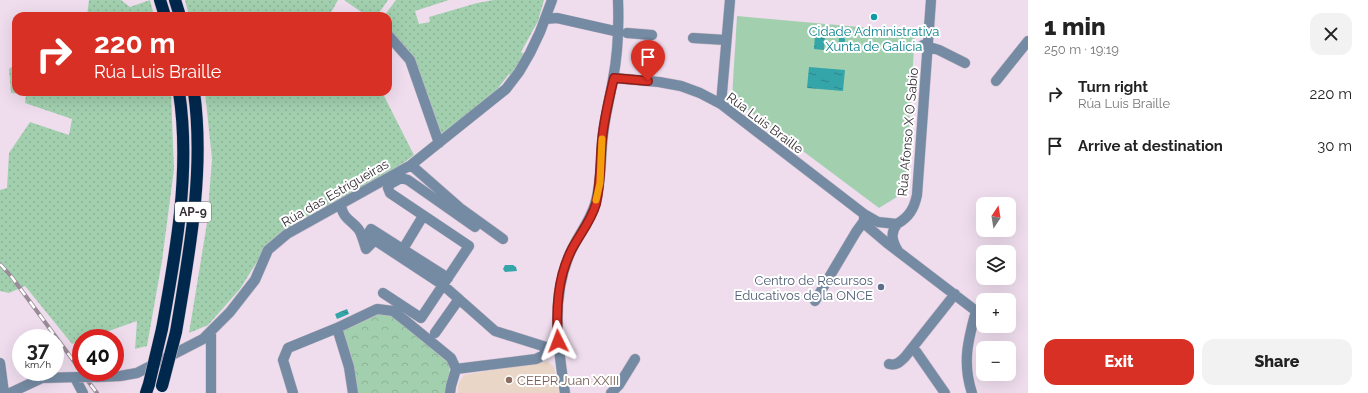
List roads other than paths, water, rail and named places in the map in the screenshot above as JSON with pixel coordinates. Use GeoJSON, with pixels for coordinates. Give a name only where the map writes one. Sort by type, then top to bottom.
{"type":"FeatureCollection","features":[{"type":"Feature","properties":{"kind":"highway"},"geometry":{"type":"LineString","coordinates":[[160,0],[164,12]]}},
{"type":"Feature","properties":{"kind":"highway"},"geometry":{"type":"LineString","coordinates":[[175,0],[179,12]]}},
{"type":"Feature","properties":{"kind":"highway","name":"AP-9"},"geometry":{"type":"LineString","coordinates":[[147,389],[162,329],[176,252],[183,143],[182,109],[180,96]]}},
{"type":"Feature","properties":{"kind":"highway","name":"AP-9"},"geometry":{"type":"LineString","coordinates":[[161,389],[176,332],[189,253],[195,189],[197,130],[194,96]]}},
{"type":"Feature","properties":{"kind":"street","name":"Rúa das Estrigueiras"},"geometry":{"type":"LineString","coordinates":[[124,375],[137,373],[204,339],[230,312],[254,280],[268,250],[287,234],[411,165],[506,89],[519,72],[528,56],[552,0]]}},
{"type":"Feature","properties":{"kind":"street"},"geometry":{"type":"LineString","coordinates":[[565,393],[558,341],[558,298],[560,284],[568,258],[596,204],[600,183],[604,124],[623,32],[618,0]]}},
{"type":"Feature","properties":{"kind":"street"},"geometry":{"type":"LineString","coordinates":[[721,104],[730,0]]}},
{"type":"Feature","properties":{"kind":"street","name":"Rúa Afonso X O Sabio"},"geometry":{"type":"LineString","coordinates":[[897,224],[910,214],[917,196],[926,46],[926,0]]}},
{"type":"Feature","properties":{"kind":"street","name":"Rúa Afonso X O Sabio"},"geometry":{"type":"LineString","coordinates":[[885,223],[905,212],[912,195],[931,0]]}},
{"type":"Feature","properties":{"kind":"street"},"geometry":{"type":"LineString","coordinates":[[545,19],[557,18],[623,32],[652,35]]}},
{"type":"Feature","properties":{"kind":"street"},"geometry":{"type":"LineString","coordinates":[[693,38],[726,40]]}},
{"type":"Feature","properties":{"kind":"street"},"geometry":{"type":"LineString","coordinates":[[392,40],[410,60],[439,143]]}},
{"type":"Feature","properties":{"kind":"street"},"geometry":{"type":"LineString","coordinates":[[996,81],[1028,41]]}},
{"type":"Feature","properties":{"kind":"street"},"geometry":{"type":"LineString","coordinates":[[926,46],[939,50],[965,63]]}},
{"type":"Feature","properties":{"kind":"street","name":"Rúa Luis Braille"},"geometry":{"type":"LineString","coordinates":[[614,78],[659,82],[681,86],[721,104],[864,218]]}},
{"type":"Feature","properties":{"kind":"street"},"geometry":{"type":"LineString","coordinates":[[411,165],[460,208],[503,238]]}},
{"type":"Feature","properties":{"kind":"street"},"geometry":{"type":"LineString","coordinates":[[383,293],[421,318],[469,246],[390,193],[388,188],[390,184],[401,178],[408,180],[475,227]]}},
{"type":"Feature","properties":{"kind":"street"},"geometry":{"type":"LineString","coordinates":[[341,204],[341,207],[348,220],[359,230],[366,249],[375,240],[367,235],[371,229],[401,252],[445,281],[459,298],[495,331],[546,347]]}},
{"type":"Feature","properties":{"kind":"street"},"geometry":{"type":"LineString","coordinates":[[401,252],[423,216]]}},
{"type":"Feature","properties":{"kind":"street"},"geometry":{"type":"LineString","coordinates":[[864,218],[878,222],[897,224]]}},
{"type":"Feature","properties":{"kind":"street"},"geometry":{"type":"LineString","coordinates":[[864,218],[867,226],[887,243],[976,311],[966,357],[968,382],[972,393]]}},
{"type":"Feature","properties":{"kind":"street"},"geometry":{"type":"LineString","coordinates":[[815,301],[864,218]]}},
{"type":"Feature","properties":{"kind":"street"},"geometry":{"type":"LineString","coordinates":[[897,224],[892,231],[892,236],[893,243],[899,252]]}},
{"type":"Feature","properties":{"kind":"street"},"geometry":{"type":"LineString","coordinates":[[888,364],[898,364],[905,358],[954,294]]}},
{"type":"Feature","properties":{"kind":"street"},"geometry":{"type":"LineString","coordinates":[[435,333],[459,298]]}},
{"type":"Feature","properties":{"kind":"street"},"geometry":{"type":"LineString","coordinates":[[293,393],[282,360],[288,348],[337,328],[377,309],[393,311],[451,358],[456,369],[450,393]]}},
{"type":"Feature","properties":{"kind":"street"},"geometry":{"type":"LineString","coordinates":[[337,328],[349,367],[353,393]]}},
{"type":"Feature","properties":{"kind":"street"},"geometry":{"type":"LineString","coordinates":[[211,331],[211,393]]}},
{"type":"Feature","properties":{"kind":"street"},"geometry":{"type":"LineString","coordinates":[[456,369],[536,359],[544,355],[548,344],[558,341]]}},
{"type":"Feature","properties":{"kind":"street"},"geometry":{"type":"LineString","coordinates":[[546,347],[549,356],[560,358]]}},
{"type":"Feature","properties":{"kind":"street"},"geometry":{"type":"LineString","coordinates":[[913,347],[945,393]]}},
{"type":"Feature","properties":{"kind":"street"},"geometry":{"type":"LineString","coordinates":[[611,393],[619,385],[635,359]]}},
{"type":"Feature","properties":{"kind":"street"},"geometry":{"type":"LineString","coordinates":[[0,363],[4,393]]}},
{"type":"Feature","properties":{"kind":"street","name":"Rúa das Estrigueiras"},"geometry":{"type":"LineString","coordinates":[[10,393],[42,378],[72,377]]}},
{"type":"Feature","properties":{"kind":"street"},"geometry":{"type":"LineString","coordinates":[[78,381],[83,393]]}},
{"type":"Feature","properties":{"kind":"water"},"geometry":{"type":"Polygon","coordinates":[[[815,34],[825,35],[824,50],[814,49],[815,34]]]}},
{"type":"Feature","properties":{"kind":"water"},"geometry":{"type":"Polygon","coordinates":[[[843,36],[845,39],[844,49],[841,51],[838,48],[839,38],[843,36]]]}},
{"type":"Feature","properties":{"kind":"water"},"geometry":{"type":"Polygon","coordinates":[[[809,67],[845,70],[843,91],[807,88],[809,67]]]}},
{"type":"Feature","properties":{"kind":"water"},"geometry":{"type":"Polygon","coordinates":[[[505,265],[513,265],[516,267],[517,271],[505,272],[503,269],[505,265]]]}},
{"type":"Feature","properties":{"kind":"water"},"geometry":{"type":"Polygon","coordinates":[[[347,309],[349,314],[337,319],[335,314],[347,309]]]}},
{"type":"Feature","properties":{"kind":"railway"},"geometry":{"type":"LineString","coordinates":[[0,264],[11,276],[72,359]]}},
{"type":"Feature","properties":{"kind":"railway"},"geometry":{"type":"LineString","coordinates":[[88,381],[97,393]]}},
{"type":"Feature","properties":{"kind":"place","name":"Cidade Administrativa Xunta de Galicia"},"geometry":{"type":"Point","coordinates":[874,17]}},
{"type":"Feature","properties":{"kind":"place","name":"Centro de Recursos Educativos de la ONCE"},"geometry":{"type":"Point","coordinates":[881,287]}},
{"type":"Feature","properties":{"kind":"place","name":"CEEPR Juan XXIII"},"geometry":{"type":"Point","coordinates":[509,380]}}]}
